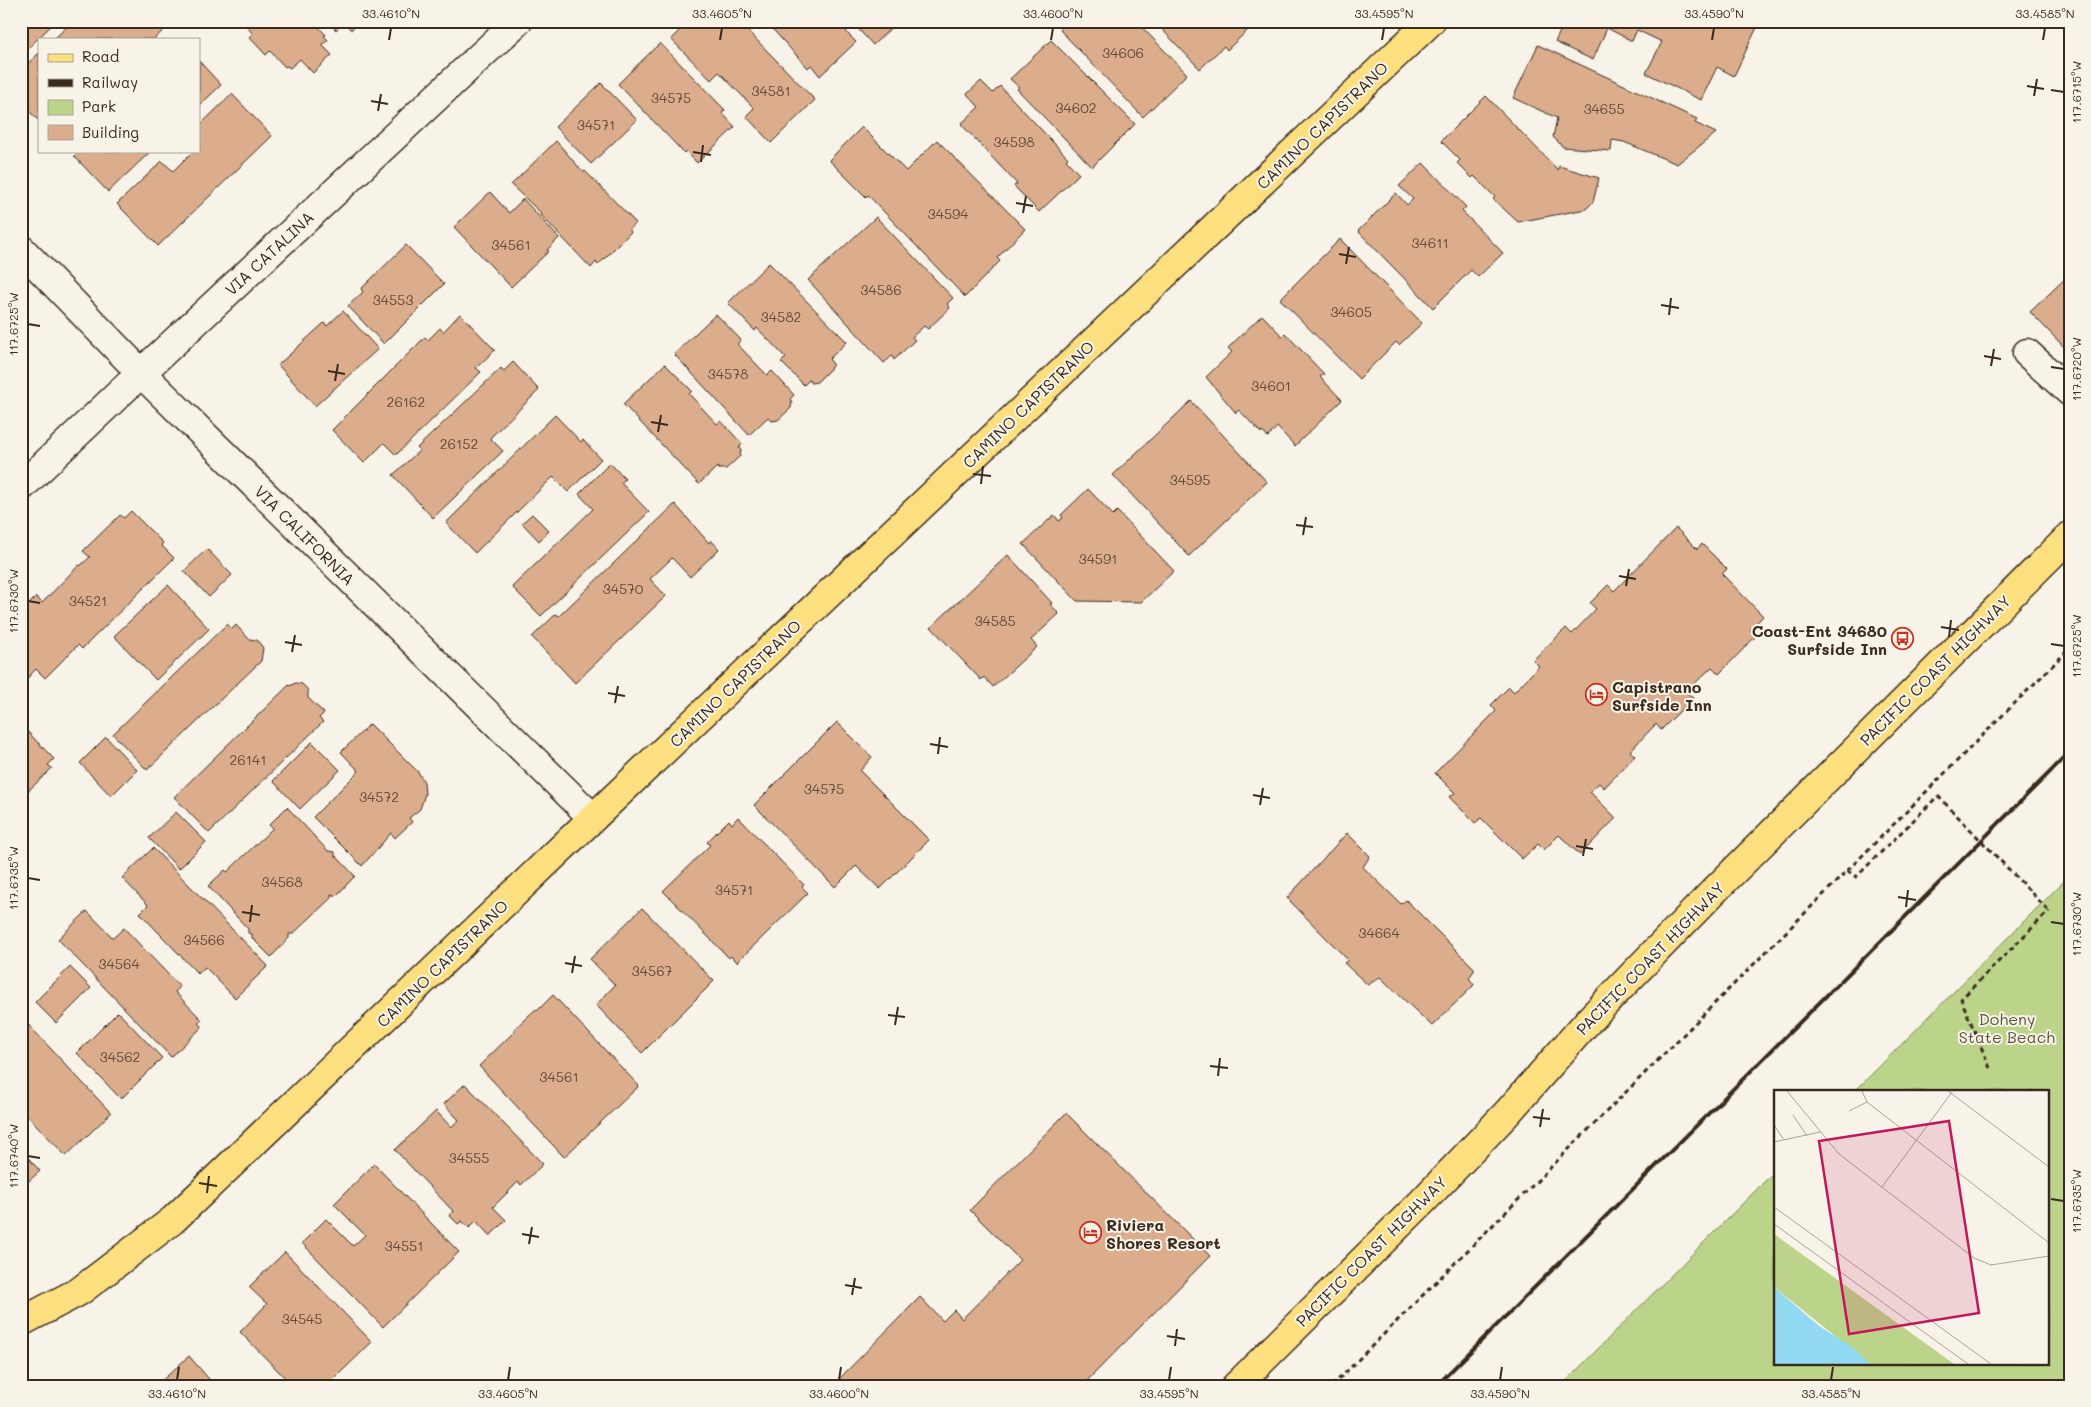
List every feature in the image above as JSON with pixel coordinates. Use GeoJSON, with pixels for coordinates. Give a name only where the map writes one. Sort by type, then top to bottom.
{"type":"FeatureCollection","features":[{"type":"Feature","properties":{"kind":"main road","name":"CAMINO CAPISTRANO"},"geometry":{"type":"LineString","coordinates":[[21,1322],[80,1291],[173,1220],[1431,21]]}},
{"type":"Feature","properties":{"kind":"main road","name":"PACIFIC COAST HIGHWAY"},"geometry":{"type":"LineString","coordinates":[[1236,1386],[1423,1201],[1514,1105],[1590,1019],[1714,891],[2070,536]]}},
{"type":"Feature","properties":{"kind":"street","name":"VIA CATALINA"},"geometry":{"type":"LineString","coordinates":[[21,487],[518,21]]}},
{"type":"Feature","properties":{"kind":"street","name":"VIA CALIFORNIA"},"geometry":{"type":"LineString","coordinates":[[21,249],[141,373],[593,818]]}},
{"type":"Feature","properties":{"kind":"street"},"geometry":{"type":"LineString","coordinates":[[2027,353],[2070,392]]}},
{"type":"Feature","properties":{"kind":"path"},"geometry":{"type":"LineString","coordinates":[[1332,1386],[2070,648]]}},
{"type":"Feature","properties":{"kind":"path"},"geometry":{"type":"LineString","coordinates":[[1847,870],[1856,877],[1938,796],[2049,911],[1961,999],[1990,1068]]}},
{"type":"Feature","properties":{"kind":"green space","name":"Doheny State Beach"},"geometry":{"type":"Polygon","coordinates":[[[2070,875],[2070,1386],[1561,1386],[1774,1172],[1774,1364],[2048,1364],[2048,1090],[1856,1090],[2070,875]]]}},
{"type":"Feature","properties":{"kind":"building"},"geometry":{"type":"Polygon","coordinates":[[[21,21],[56,21],[38,38],[21,55],[21,21]]]}},
{"type":"Feature","properties":{"kind":"building"},"geometry":{"type":"Polygon","coordinates":[[[73,21],[159,21],[166,28],[155,38],[55,38],[73,21]]]}},
{"type":"Feature","properties":{"kind":"building"},"geometry":{"type":"Polygon","coordinates":[[[242,21],[313,21],[326,35],[324,36],[328,40],[322,45],[332,55],[313,73],[300,59],[290,68],[285,67],[270,51],[266,55],[249,37],[253,34],[242,21]]]}},
{"type":"Feature","properties":{"kind":"building"},"geometry":{"type":"Polygon","coordinates":[[[328,21],[365,21],[361,25],[358,22],[351,30],[344,22],[336,30],[328,21]]]}},
{"type":"Feature","properties":{"kind":"building"},"geometry":{"type":"Polygon","coordinates":[[[689,21],[738,21],[815,100],[771,143],[746,116],[754,108],[719,72],[711,80],[671,39],[689,21]]]}},
{"type":"Feature","properties":{"kind":"building"},"geometry":{"type":"Polygon","coordinates":[[[765,21],[841,21],[849,29],[846,32],[856,42],[820,76],[811,65],[808,68],[765,21]]]}},
{"type":"Feature","properties":{"kind":"building"},"geometry":{"type":"Polygon","coordinates":[[[851,21],[898,21],[873,45],[851,21]]]}},
{"type":"Feature","properties":{"kind":"building"},"geometry":{"type":"Polygon","coordinates":[[[1069,21],[1136,21],[1187,74],[1143,117],[1060,30],[1069,21]]]}},
{"type":"Feature","properties":{"kind":"building"},"geometry":{"type":"Polygon","coordinates":[[[1154,21],[1238,21],[1247,31],[1227,50],[1224,46],[1200,69],[1154,21]]]}},
{"type":"Feature","properties":{"kind":"building"},"geometry":{"type":"Polygon","coordinates":[[[1565,21],[1757,21],[1759,23],[1734,76],[1717,67],[1701,100],[1646,73],[1662,42],[1637,30],[1632,41],[1607,28],[1593,60],[1555,42],[1565,21]]]}},
{"type":"Feature","properties":{"kind":"building"},"geometry":{"type":"Polygon","coordinates":[[[1051,40],[1135,124],[1092,167],[1017,89],[1019,87],[1010,79],[1051,40]]]}},
{"type":"Feature","properties":{"kind":"building"},"geometry":{"type":"Polygon","coordinates":[[[660,43],[725,110],[722,113],[735,127],[697,163],[686,151],[684,153],[618,84],[660,43]]]}},
{"type":"Feature","properties":{"kind":"building"},"geometry":{"type":"Polygon","coordinates":[[[1538,45],[1697,119],[1695,123],[1716,133],[1677,164],[1624,142],[1612,140],[1611,151],[1563,147],[1553,137],[1557,118],[1513,98],[1538,45]]]}},
{"type":"Feature","properties":{"kind":"building"},"geometry":{"type":"Polygon","coordinates":[[[38,54],[38,120],[21,103],[21,70],[38,54]]]}},
{"type":"Feature","properties":{"kind":"building"},"geometry":{"type":"Polygon","coordinates":[[[200,62],[221,85],[200,105],[200,62]]]}},
{"type":"Feature","properties":{"kind":"building"},"geometry":{"type":"Polygon","coordinates":[[[981,81],[993,93],[1000,86],[1068,158],[1066,160],[1079,174],[1039,212],[1014,186],[1017,184],[961,124],[979,107],[967,94],[981,81]]]}},
{"type":"Feature","properties":{"kind":"building"},"geometry":{"type":"Polygon","coordinates":[[[601,83],[637,120],[591,164],[555,127],[601,83]]]}},
{"type":"Feature","properties":{"kind":"building"},"geometry":{"type":"Polygon","coordinates":[[[232,94],[272,136],[158,246],[117,204],[162,161],[173,171],[192,152],[200,152],[200,125],[232,94]]]}},
{"type":"Feature","properties":{"kind":"building"},"geometry":{"type":"Polygon","coordinates":[[[1486,96],[1558,170],[1559,166],[1599,178],[1593,202],[1586,209],[1518,222],[1493,199],[1495,197],[1474,176],[1472,178],[1457,163],[1460,160],[1441,141],[1486,96]]]}},
{"type":"Feature","properties":{"kind":"building"},"geometry":{"type":"Polygon","coordinates":[[[862,127],[906,171],[937,140],[1025,229],[997,258],[1000,261],[965,297],[868,195],[866,197],[829,160],[862,127]]]}},
{"type":"Feature","properties":{"kind":"building"},"geometry":{"type":"Polygon","coordinates":[[[556,141],[583,172],[585,171],[636,223],[629,229],[631,232],[598,265],[596,262],[591,268],[541,213],[511,185],[556,141]]]}},
{"type":"Feature","properties":{"kind":"building"},"geometry":{"type":"Polygon","coordinates":[[[78,152],[150,152],[108,192],[74,156],[78,152]]]}},
{"type":"Feature","properties":{"kind":"building"},"geometry":{"type":"Polygon","coordinates":[[[1423,163],[1466,207],[1462,211],[1503,253],[1478,277],[1471,270],[1433,308],[1358,231],[1396,193],[1407,205],[1413,199],[1399,186],[1423,163]]]}},
{"type":"Feature","properties":{"kind":"building"},"geometry":{"type":"Polygon","coordinates":[[[490,192],[509,213],[523,199],[559,238],[547,250],[549,251],[511,287],[454,227],[490,192]]]}},
{"type":"Feature","properties":{"kind":"building"},"geometry":{"type":"Polygon","coordinates":[[[876,217],[953,298],[947,304],[950,308],[928,329],[924,326],[912,337],[915,340],[894,360],[892,356],[884,363],[808,280],[876,217]]]}},
{"type":"Feature","properties":{"kind":"building"},"geometry":{"type":"Polygon","coordinates":[[[1340,239],[1422,323],[1399,345],[1396,342],[1359,379],[1280,299],[1340,239]]]}},
{"type":"Feature","properties":{"kind":"building"},"geometry":{"type":"Polygon","coordinates":[[[406,245],[444,284],[384,344],[348,306],[363,292],[361,289],[406,245]]]}},
{"type":"Feature","properties":{"kind":"building"},"geometry":{"type":"Polygon","coordinates":[[[769,263],[847,342],[829,359],[833,364],[817,382],[811,383],[809,380],[804,385],[781,362],[786,358],[757,328],[755,331],[728,303],[769,263]]]}},
{"type":"Feature","properties":{"kind":"building"},"geometry":{"type":"Polygon","coordinates":[[[2070,274],[2070,353],[2030,312],[2070,274]]]}},
{"type":"Feature","properties":{"kind":"building"},"geometry":{"type":"Polygon","coordinates":[[[343,311],[378,349],[315,406],[278,365],[324,323],[327,326],[343,311]]]}},
{"type":"Feature","properties":{"kind":"building"},"geometry":{"type":"Polygon","coordinates":[[[460,314],[495,350],[476,368],[481,372],[396,455],[384,443],[364,463],[332,430],[425,337],[428,340],[440,328],[443,332],[460,314]]]}},
{"type":"Feature","properties":{"kind":"building"},"geometry":{"type":"Polygon","coordinates":[[[716,314],[741,340],[737,344],[767,375],[772,371],[794,395],[790,399],[792,402],[791,408],[778,420],[772,421],[768,417],[749,435],[674,354],[716,314]]]}},
{"type":"Feature","properties":{"kind":"building"},"geometry":{"type":"Polygon","coordinates":[[[1262,315],[1282,336],[1285,333],[1324,374],[1320,377],[1342,400],[1295,446],[1277,427],[1268,437],[1261,431],[1261,433],[1239,410],[1236,413],[1206,377],[1232,352],[1228,348],[1262,315]]]}},
{"type":"Feature","properties":{"kind":"building"},"geometry":{"type":"Polygon","coordinates":[[[513,362],[539,390],[490,438],[503,451],[433,518],[393,475],[420,450],[417,448],[501,368],[504,371],[513,362]]]}},
{"type":"Feature","properties":{"kind":"building"},"geometry":{"type":"Polygon","coordinates":[[[665,364],[692,391],[689,394],[717,424],[721,421],[742,444],[739,448],[741,449],[740,456],[726,469],[719,469],[717,467],[699,484],[623,404],[665,364]]]}},
{"type":"Feature","properties":{"kind":"building"},"geometry":{"type":"Polygon","coordinates":[[[1191,401],[1267,482],[1189,556],[1113,475],[1191,401]]]}},
{"type":"Feature","properties":{"kind":"building"},"geometry":{"type":"Polygon","coordinates":[[[555,415],[581,442],[583,440],[601,459],[568,492],[553,477],[475,553],[446,523],[555,415]]]}},
{"type":"Feature","properties":{"kind":"building"},"geometry":{"type":"Polygon","coordinates":[[[610,463],[625,479],[621,483],[649,512],[541,616],[512,587],[593,509],[579,494],[610,463]]]}},
{"type":"Feature","properties":{"kind":"building"},"geometry":{"type":"Polygon","coordinates":[[[1088,489],[1113,515],[1117,511],[1174,571],[1141,602],[1077,601],[1023,544],[1054,515],[1059,521],[1063,518],[1061,515],[1088,489]]]}},
{"type":"Feature","properties":{"kind":"building"},"geometry":{"type":"Polygon","coordinates":[[[675,504],[709,543],[711,540],[719,549],[690,577],[672,558],[650,579],[666,596],[575,683],[532,637],[556,614],[559,616],[675,504]]]}},
{"type":"Feature","properties":{"kind":"building"},"geometry":{"type":"Polygon","coordinates":[[[131,511],[163,543],[161,545],[174,558],[82,649],[78,645],[45,678],[36,669],[21,685],[21,612],[36,597],[42,603],[79,565],[90,557],[83,551],[120,515],[124,518],[131,511]]]}},
{"type":"Feature","properties":{"kind":"building"},"geometry":{"type":"Polygon","coordinates":[[[532,514],[549,531],[539,541],[522,523],[532,514]]]}},
{"type":"Feature","properties":{"kind":"building","name":"Capistrano Surfside Inn"},"geometry":{"type":"Polygon","coordinates":[[[1676,528],[1697,549],[1702,544],[1727,569],[1722,574],[1763,616],[1750,630],[1756,636],[1719,674],[1712,667],[1686,692],[1693,698],[1661,730],[1656,724],[1630,751],[1635,756],[1604,788],[1599,783],[1590,792],[1616,818],[1580,855],[1559,835],[1544,850],[1538,844],[1522,859],[1481,818],[1475,823],[1449,797],[1455,793],[1435,773],[1496,711],[1491,705],[1509,687],[1514,692],[1539,666],[1533,660],[1566,628],[1572,634],[1596,609],[1590,603],[1608,585],[1614,591],[1676,528]]]}},
{"type":"Feature","properties":{"kind":"building"},"geometry":{"type":"Polygon","coordinates":[[[207,549],[232,575],[209,597],[184,571],[207,549]]]}},
{"type":"Feature","properties":{"kind":"building"},"geometry":{"type":"Polygon","coordinates":[[[1008,555],[1052,603],[1050,604],[1059,614],[1031,640],[1037,647],[993,687],[984,677],[981,680],[931,627],[1008,555]]]}},
{"type":"Feature","properties":{"kind":"building"},"geometry":{"type":"Polygon","coordinates":[[[168,585],[209,629],[156,680],[114,636],[168,585]]]}},
{"type":"Feature","properties":{"kind":"building"},"geometry":{"type":"Polygon","coordinates":[[[227,624],[232,629],[236,625],[249,639],[257,640],[263,648],[261,661],[147,770],[113,734],[227,624]]]}},
{"type":"Feature","properties":{"kind":"building"},"geometry":{"type":"Polygon","coordinates":[[[295,683],[302,684],[308,690],[308,698],[324,713],[319,718],[323,722],[209,833],[174,797],[289,685],[295,683]]]}},
{"type":"Feature","properties":{"kind":"building"},"geometry":{"type":"Polygon","coordinates":[[[837,722],[872,757],[860,771],[929,840],[880,889],[856,866],[835,887],[754,805],[837,722]]]}},
{"type":"Feature","properties":{"kind":"building"},"geometry":{"type":"Polygon","coordinates":[[[370,724],[418,772],[424,782],[425,794],[420,809],[409,818],[412,822],[395,838],[391,833],[362,866],[313,817],[359,771],[341,752],[370,724]]]}},
{"type":"Feature","properties":{"kind":"building"},"geometry":{"type":"Polygon","coordinates":[[[21,725],[54,759],[48,765],[52,768],[25,794],[21,791],[21,725]]]}},
{"type":"Feature","properties":{"kind":"building"},"geometry":{"type":"Polygon","coordinates":[[[106,737],[137,770],[111,796],[80,763],[106,737]]]}},
{"type":"Feature","properties":{"kind":"building"},"geometry":{"type":"Polygon","coordinates":[[[312,742],[340,770],[300,809],[273,781],[312,742]]]}},
{"type":"Feature","properties":{"kind":"building"},"geometry":{"type":"Polygon","coordinates":[[[287,807],[328,851],[335,852],[335,857],[355,876],[336,896],[331,894],[331,898],[293,934],[289,934],[289,938],[271,957],[252,938],[252,934],[248,933],[248,929],[208,886],[225,870],[227,872],[273,828],[269,825],[287,807]]]}},
{"type":"Feature","properties":{"kind":"building"},"geometry":{"type":"Polygon","coordinates":[[[176,812],[206,842],[179,869],[149,838],[176,812]]]}},
{"type":"Feature","properties":{"kind":"building"},"geometry":{"type":"Polygon","coordinates":[[[738,817],[804,885],[802,887],[808,893],[737,962],[731,956],[729,958],[663,891],[710,845],[707,842],[729,820],[732,824],[738,817]]]}},
{"type":"Feature","properties":{"kind":"building"},"geometry":{"type":"Polygon","coordinates":[[[1347,833],[1370,856],[1363,867],[1401,904],[1406,900],[1475,969],[1469,978],[1474,985],[1432,1026],[1380,977],[1368,985],[1344,963],[1348,960],[1287,898],[1347,833]]]}},
{"type":"Feature","properties":{"kind":"building"},"geometry":{"type":"Polygon","coordinates":[[[153,848],[268,966],[235,998],[205,967],[198,974],[140,913],[148,905],[122,878],[153,848]]]}},
{"type":"Feature","properties":{"kind":"building"},"geometry":{"type":"Polygon","coordinates":[[[642,908],[714,981],[642,1053],[596,1005],[615,985],[590,959],[642,908]]]}},
{"type":"Feature","properties":{"kind":"building"},"geometry":{"type":"Polygon","coordinates":[[[87,911],[113,938],[124,928],[180,987],[175,992],[202,1020],[198,1023],[202,1027],[171,1057],[58,939],[87,911]]]}},
{"type":"Feature","properties":{"kind":"building"},"geometry":{"type":"Polygon","coordinates":[[[70,967],[91,988],[56,1023],[35,1002],[70,967]]]}},
{"type":"Feature","properties":{"kind":"building"},"geometry":{"type":"Polygon","coordinates":[[[553,995],[639,1086],[564,1157],[479,1066],[515,1031],[514,1029],[536,1009],[537,1011],[553,995]]]}},
{"type":"Feature","properties":{"kind":"building"},"geometry":{"type":"Polygon","coordinates":[[[118,1012],[162,1058],[121,1099],[77,1053],[118,1012]]]}},
{"type":"Feature","properties":{"kind":"building"},"geometry":{"type":"Polygon","coordinates":[[[21,1017],[111,1113],[66,1156],[21,1109],[21,1017]]]}},
{"type":"Feature","properties":{"kind":"building"},"geometry":{"type":"Polygon","coordinates":[[[465,1084],[543,1164],[521,1185],[518,1182],[493,1207],[506,1220],[490,1236],[476,1221],[469,1228],[462,1221],[458,1224],[449,1215],[453,1211],[395,1150],[436,1111],[451,1127],[459,1120],[444,1104],[465,1084]]]}},
{"type":"Feature","properties":{"kind":"building","name":"Riviera Shores Resort"},"geometry":{"type":"Polygon","coordinates":[[[1066,1113],[1210,1256],[1082,1386],[832,1386],[920,1297],[943,1321],[954,1310],[962,1319],[1020,1260],[970,1210],[1066,1113]]]}},
{"type":"Feature","properties":{"kind":"building"},"geometry":{"type":"Polygon","coordinates":[[[21,1150],[40,1171],[21,1188],[21,1150]]]}},
{"type":"Feature","properties":{"kind":"building"},"geometry":{"type":"Polygon","coordinates":[[[374,1164],[459,1252],[383,1327],[302,1243],[326,1219],[353,1246],[365,1235],[334,1204],[374,1164]]]}},
{"type":"Feature","properties":{"kind":"building"},"geometry":{"type":"Polygon","coordinates":[[[285,1252],[372,1342],[336,1377],[323,1386],[293,1386],[240,1332],[267,1304],[249,1287],[285,1252]]]}},
{"type":"Feature","properties":{"kind":"building"},"geometry":{"type":"Polygon","coordinates":[[[189,1356],[215,1386],[156,1386],[189,1356]]]}},
{"type":"Feature","properties":{"kind":"railway"},"geometry":{"type":"LineString","coordinates":[[1436,1386],[2070,752]]}},
{"type":"Feature","properties":{"kind":"place","name":"Coast-Ent 34680 Surfside Inn"},"geometry":{"type":"Point","coordinates":[1903,639]}},
{"type":"Feature","properties":{"kind":"place","name":"Capistrano Surfside Inn"},"geometry":{"type":"Point","coordinates":[1596,695]}},
{"type":"Feature","properties":{"kind":"place","name":"Riviera Shores Resort"},"geometry":{"type":"Point","coordinates":[1090,1233]}}]}
